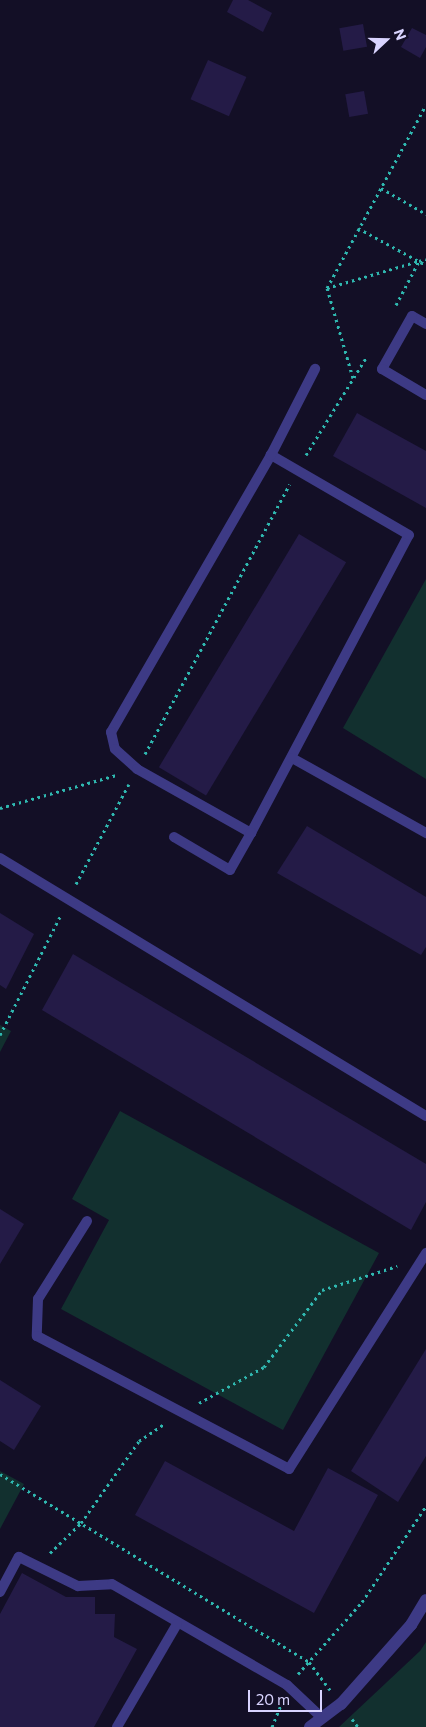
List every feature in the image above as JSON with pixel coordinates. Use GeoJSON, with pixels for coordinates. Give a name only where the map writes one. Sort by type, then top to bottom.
{"type":"FeatureCollection","features":[{"type":"Feature","properties":{"kind":"street"},"geometry":{"type":"LineString","coordinates":[[310,1727],[341,1704],[411,1625],[426,1600]]}},
{"type":"Feature","properties":{"kind":"lane"},"geometry":{"type":"LineString","coordinates":[[426,324],[412,316],[382,369],[426,395]]}},
{"type":"Feature","properties":{"kind":"lane"},"geometry":{"type":"LineString","coordinates":[[251,833],[137,769],[115,749],[111,732],[271,454],[315,369]]}},
{"type":"Feature","properties":{"kind":"lane"},"geometry":{"type":"LineString","coordinates":[[174,837],[230,870],[292,758],[409,535],[298,468],[271,454]]}},
{"type":"Feature","properties":{"kind":"lane"},"geometry":{"type":"LineString","coordinates":[[292,758],[426,833]]}},
{"type":"Feature","properties":{"kind":"lane"},"geometry":{"type":"LineString","coordinates":[[0,858],[426,1116]]}},
{"type":"Feature","properties":{"kind":"lane"},"geometry":{"type":"LineString","coordinates":[[87,1221],[38,1299],[37,1336],[289,1469],[425,1255]]}},
{"type":"Feature","properties":{"kind":"lane"},"geometry":{"type":"LineString","coordinates":[[0,1592],[19,1557],[38,1564],[78,1586],[112,1584],[177,1624],[287,1685],[321,1717]]}},
{"type":"Feature","properties":{"kind":"lane"},"geometry":{"type":"LineString","coordinates":[[117,1727],[177,1624]]}},
{"type":"Feature","properties":{"kind":"path"},"geometry":{"type":"LineString","coordinates":[[354,379],[326,288],[426,105]]}},
{"type":"Feature","properties":{"kind":"path"},"geometry":{"type":"LineString","coordinates":[[381,188],[426,214]]}},
{"type":"Feature","properties":{"kind":"path"},"geometry":{"type":"LineString","coordinates":[[358,228],[426,265]]}},
{"type":"Feature","properties":{"kind":"path"},"geometry":{"type":"LineString","coordinates":[[326,288],[426,259]]}},
{"type":"Feature","properties":{"kind":"path"},"geometry":{"type":"LineString","coordinates":[[394,310],[419,261]]}},
{"type":"Feature","properties":{"kind":"path"},"geometry":{"type":"LineString","coordinates":[[0,1034],[68,900],[298,468],[354,379],[368,353]]}},
{"type":"Feature","properties":{"kind":"path"},"geometry":{"type":"LineString","coordinates":[[0,808],[137,769]]}},
{"type":"Feature","properties":{"kind":"path"},"geometry":{"type":"LineString","coordinates":[[38,1564],[81,1522],[138,1441],[181,1412],[264,1367],[322,1290],[425,1255]]}},
{"type":"Feature","properties":{"kind":"path"},"geometry":{"type":"LineString","coordinates":[[0,1474],[309,1662],[358,1727]]}},
{"type":"Feature","properties":{"kind":"path"},"geometry":{"type":"LineString","coordinates":[[272,1727],[287,1685],[362,1602],[426,1506]]}},
{"type":"Feature","properties":{"kind":"green space"},"geometry":{"type":"Polygon","coordinates":[[[426,579],[426,779],[343,728],[426,579]]]}},
{"type":"Feature","properties":{"kind":"green space"},"geometry":{"type":"Polygon","coordinates":[[[0,1025],[11,1031],[0,1052],[0,1025]]]}},
{"type":"Feature","properties":{"kind":"green space"},"geometry":{"type":"Polygon","coordinates":[[[120,1111],[379,1253],[283,1430],[61,1309],[109,1220],[72,1199],[120,1111]]]}},
{"type":"Feature","properties":{"kind":"green space"},"geometry":{"type":"Polygon","coordinates":[[[0,1471],[24,1484],[0,1529],[0,1471]]]}},
{"type":"Feature","properties":{"kind":"green space"},"geometry":{"type":"Polygon","coordinates":[[[426,1642],[426,1727],[339,1727],[420,1651],[426,1642]]]}},
{"type":"Feature","properties":{"kind":"building"},"geometry":{"type":"Polygon","coordinates":[[[233,0],[248,0],[272,13],[263,32],[227,12],[233,0]]]}},
{"type":"Feature","properties":{"kind":"building"},"geometry":{"type":"Polygon","coordinates":[[[363,24],[367,47],[343,51],[339,28],[363,24]]]}},
{"type":"Feature","properties":{"kind":"building"},"geometry":{"type":"Polygon","coordinates":[[[412,28],[426,35],[426,47],[420,58],[401,47],[412,28]]]}},
{"type":"Feature","properties":{"kind":"building"},"geometry":{"type":"Polygon","coordinates":[[[208,60],[246,77],[229,116],[191,99],[208,60]]]}},
{"type":"Feature","properties":{"kind":"building"},"geometry":{"type":"Polygon","coordinates":[[[364,91],[368,114],[349,117],[345,94],[364,91]]]}},
{"type":"Feature","properties":{"kind":"building"},"geometry":{"type":"Polygon","coordinates":[[[357,413],[426,451],[426,508],[333,456],[357,413]]]}},
{"type":"Feature","properties":{"kind":"building"},"geometry":{"type":"Polygon","coordinates":[[[299,534],[346,562],[206,795],[159,767],[299,534]]]}},
{"type":"Feature","properties":{"kind":"building"},"geometry":{"type":"Polygon","coordinates":[[[307,826],[426,897],[426,947],[421,955],[277,873],[307,826]]]}},
{"type":"Feature","properties":{"kind":"building"},"geometry":{"type":"Polygon","coordinates":[[[0,913],[34,934],[6,989],[0,985],[0,913]]]}},
{"type":"Feature","properties":{"kind":"building"},"geometry":{"type":"Polygon","coordinates":[[[73,954],[426,1164],[426,1202],[411,1230],[42,1010],[73,954]]]}},
{"type":"Feature","properties":{"kind":"building"},"geometry":{"type":"Polygon","coordinates":[[[0,1209],[24,1224],[0,1264],[0,1209]]]}},
{"type":"Feature","properties":{"kind":"building"},"geometry":{"type":"Polygon","coordinates":[[[426,1349],[426,1456],[398,1502],[351,1471],[426,1349]]]}},
{"type":"Feature","properties":{"kind":"building"},"geometry":{"type":"Polygon","coordinates":[[[0,1380],[41,1406],[14,1450],[0,1441],[0,1380]]]}},
{"type":"Feature","properties":{"kind":"building"},"geometry":{"type":"Polygon","coordinates":[[[165,1461],[294,1531],[328,1468],[378,1495],[314,1613],[135,1515],[165,1461]]]}},
{"type":"Feature","properties":{"kind":"building"},"geometry":{"type":"Polygon","coordinates":[[[22,1573],[66,1597],[95,1597],[95,1614],[115,1614],[114,1637],[137,1649],[94,1727],[0,1727],[0,1614],[22,1573]]]}}]}
